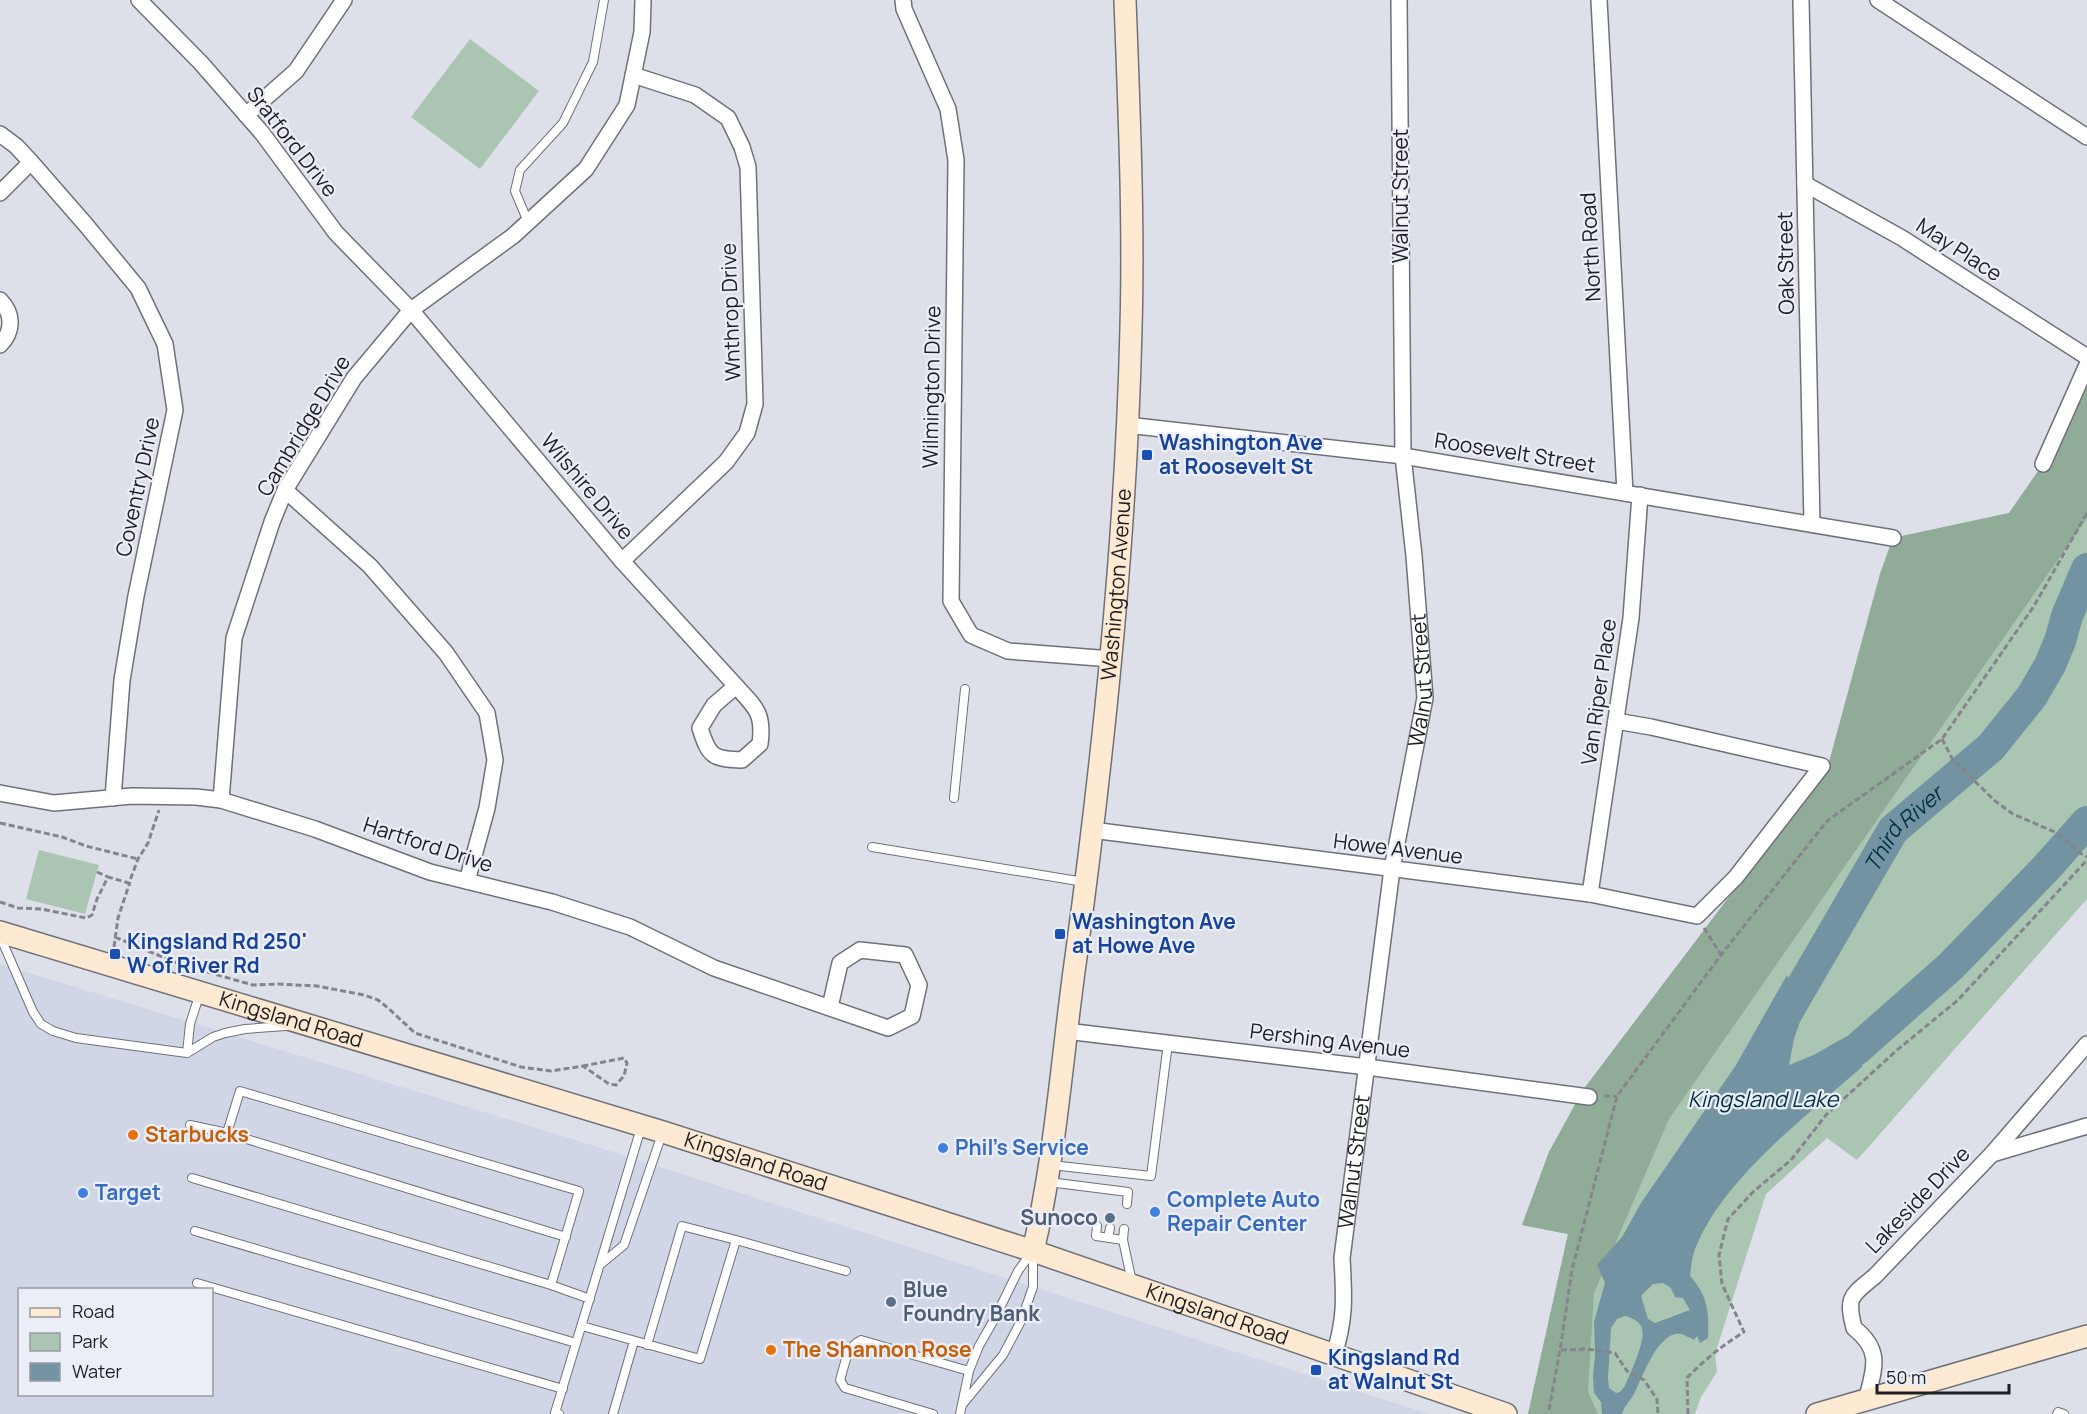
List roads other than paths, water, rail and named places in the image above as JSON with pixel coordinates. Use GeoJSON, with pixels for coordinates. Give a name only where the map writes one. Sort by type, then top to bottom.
{"type":"FeatureCollection","features":[{"type":"Feature","properties":{"kind":"main road","name":"Washington Avenue"},"geometry":{"type":"LineString","coordinates":[[1048,1174],[1112,659],[1131,329],[1132,191],[1125,0]]}},
{"type":"Feature","properties":{"kind":"main road","name":"Kingsland Road"},"geometry":{"type":"LineString","coordinates":[[0,934],[642,1125],[1033,1251],[1506,1414]]}},
{"type":"Feature","properties":{"kind":"main road"},"geometry":{"type":"LineString","coordinates":[[1033,1251],[1048,1174]]}},
{"type":"Feature","properties":{"kind":"main road"},"geometry":{"type":"LineString","coordinates":[[1818,1414],[2087,1336]]}},
{"type":"Feature","properties":{"kind":"street","name":"Sratford Drive"},"geometry":{"type":"LineString","coordinates":[[139,0],[201,63],[262,133],[336,234],[411,310]]}},
{"type":"Feature","properties":{"kind":"street"},"geometry":{"type":"LineString","coordinates":[[246,115],[296,71],[345,0]]}},
{"type":"Feature","properties":{"kind":"street","name":"Cambridge Drive"},"geometry":{"type":"LineString","coordinates":[[220,800],[234,638],[272,522],[285,490],[354,378],[411,310],[513,236],[586,169],[627,105],[642,32],[644,0]]}},
{"type":"Feature","properties":{"kind":"street","name":"Wilmington Drive"},"geometry":{"type":"LineString","coordinates":[[903,0],[904,9],[948,109],[956,160],[951,601],[971,635],[1008,651],[1112,659]]}},
{"type":"Feature","properties":{"kind":"street","name":"Walnut Street"},"geometry":{"type":"LineString","coordinates":[[1334,1354],[1344,1314],[1342,1258],[1392,869],[1425,698],[1414,556],[1402,456],[1399,0]]}},
{"type":"Feature","properties":{"kind":"street","name":"North Road"},"geometry":{"type":"LineString","coordinates":[[1599,0],[1633,494]]}},
{"type":"Feature","properties":{"kind":"street","name":"Oak Street"},"geometry":{"type":"LineString","coordinates":[[1801,0],[1812,524]]}},
{"type":"Feature","properties":{"kind":"street"},"geometry":{"type":"LineString","coordinates":[[1878,0],[2083,134]]}},
{"type":"Feature","properties":{"kind":"street","name":"Wnthrop Drive"},"geometry":{"type":"LineString","coordinates":[[622,561],[726,462],[747,433],[755,404],[748,167],[742,147],[729,118],[695,95],[633,75]]}},
{"type":"Feature","properties":{"kind":"street","name":"Coventry Drive"},"geometry":{"type":"LineString","coordinates":[[0,134],[16,146],[31,162],[138,288],[165,344],[175,410],[136,596],[124,670],[113,798]]}},
{"type":"Feature","properties":{"kind":"street"},"geometry":{"type":"LineString","coordinates":[[0,193],[31,162]]}},
{"type":"Feature","properties":{"kind":"street","name":"May Place"},"geometry":{"type":"LineString","coordinates":[[1805,184],[1902,238],[2087,357]]}},
{"type":"Feature","properties":{"kind":"street"},"geometry":{"type":"LineString","coordinates":[[0,300],[6,306],[10,317],[10,328],[6,339],[0,345]]}},
{"type":"Feature","properties":{"kind":"street","name":"Wilshire Drive"},"geometry":{"type":"LineString","coordinates":[[411,310],[622,561],[736,686],[756,708],[762,725],[760,744],[742,760],[720,759],[706,748],[700,728],[714,705],[736,686]]}},
{"type":"Feature","properties":{"kind":"street"},"geometry":{"type":"LineString","coordinates":[[2043,464],[2087,364]]}},
{"type":"Feature","properties":{"kind":"street","name":"Roosevelt Street"},"geometry":{"type":"LineString","coordinates":[[1127,425],[1402,456],[1893,538]]}},
{"type":"Feature","properties":{"kind":"street"},"geometry":{"type":"LineString","coordinates":[[285,490],[370,566],[446,653],[487,713],[495,760],[487,808],[467,881]]}},
{"type":"Feature","properties":{"kind":"street","name":"Van Riper Place"},"geometry":{"type":"LineString","coordinates":[[1590,894],[1631,618],[1633,494]]}},
{"type":"Feature","properties":{"kind":"street","name":"Howe Avenue"},"geometry":{"type":"LineString","coordinates":[[1092,830],[1590,894],[1697,916],[1736,878],[1822,766],[1616,721]]}},
{"type":"Feature","properties":{"kind":"street","name":"Hartford Drive"},"geometry":{"type":"LineString","coordinates":[[0,793],[54,803],[158,797],[196,797],[220,800],[315,829],[430,872],[552,902],[630,927],[714,968],[830,1007]]}},
{"type":"Feature","properties":{"kind":"street"},"geometry":{"type":"LineString","coordinates":[[860,950],[905,955],[919,985],[912,1016],[888,1028],[830,1007],[840,963],[860,950]]}},
{"type":"Feature","properties":{"kind":"street","name":"Pershing Avenue"},"geometry":{"type":"LineString","coordinates":[[1066,1031],[1367,1067],[1588,1097]]}},
{"type":"Feature","properties":{"kind":"street","name":"Lakeside Drive"},"geometry":{"type":"LineString","coordinates":[[1866,1401],[1875,1366],[1875,1357],[1865,1337],[1854,1328],[1849,1304],[1855,1292],[1875,1276],[1992,1154],[2087,1044]]}},
{"type":"Feature","properties":{"kind":"street"},"geometry":{"type":"LineString","coordinates":[[1992,1154],[2087,1126]]}},
{"type":"Feature","properties":{"kind":"lane"},"geometry":{"type":"LineString","coordinates":[[528,222],[515,191],[520,170],[563,123],[573,103],[593,62],[604,0]]}},
{"type":"Feature","properties":{"kind":"lane"},"geometry":{"type":"LineString","coordinates":[[954,798],[965,689]]}},
{"type":"Feature","properties":{"kind":"lane"},"geometry":{"type":"LineString","coordinates":[[872,847],[1086,882]]}},
{"type":"Feature","properties":{"kind":"lane"},"geometry":{"type":"LineString","coordinates":[[0,934],[33,1012],[41,1024],[53,1031],[76,1038],[187,1053],[225,1033],[245,1029],[308,1025]]}},
{"type":"Feature","properties":{"kind":"lane"},"geometry":{"type":"LineString","coordinates":[[187,1053],[190,1024],[200,992]]}},
{"type":"Feature","properties":{"kind":"lane"},"geometry":{"type":"LineString","coordinates":[[1048,1174],[1151,1176],[1168,1043]]}},
{"type":"Feature","properties":{"kind":"lane"},"geometry":{"type":"LineString","coordinates":[[227,1133],[240,1091],[579,1191],[551,1285]]}},
{"type":"Feature","properties":{"kind":"lane"},"geometry":{"type":"LineString","coordinates":[[190,1125],[227,1133],[566,1237]]}},
{"type":"Feature","properties":{"kind":"lane"},"geometry":{"type":"LineString","coordinates":[[560,1414],[555,1413],[642,1125]]}},
{"type":"Feature","properties":{"kind":"lane"},"geometry":{"type":"LineString","coordinates":[[600,1265],[624,1245],[663,1132]]}},
{"type":"Feature","properties":{"kind":"lane"},"geometry":{"type":"LineString","coordinates":[[1048,1174],[1101,1188],[1128,1192],[1127,1204]]}},
{"type":"Feature","properties":{"kind":"lane"},"geometry":{"type":"LineString","coordinates":[[192,1178],[551,1285],[590,1299]]}},
{"type":"Feature","properties":{"kind":"lane"},"geometry":{"type":"LineString","coordinates":[[1100,1198],[1101,1188]]}},
{"type":"Feature","properties":{"kind":"lane"},"geometry":{"type":"LineString","coordinates":[[1113,1200],[1114,1190]]}},
{"type":"Feature","properties":{"kind":"lane"},"geometry":{"type":"LineString","coordinates":[[647,1345],[682,1226],[846,1271]]}},
{"type":"Feature","properties":{"kind":"lane"},"geometry":{"type":"LineString","coordinates":[[1097,1226],[1096,1236],[1123,1240]]}},
{"type":"Feature","properties":{"kind":"lane"},"geometry":{"type":"LineString","coordinates":[[1108,1238],[1110,1228]]}},
{"type":"Feature","properties":{"kind":"lane"},"geometry":{"type":"LineString","coordinates":[[1124,1229],[1123,1240],[1133,1287]]}},
{"type":"Feature","properties":{"kind":"lane"},"geometry":{"type":"LineString","coordinates":[[195,1231],[576,1343]]}},
{"type":"Feature","properties":{"kind":"lane"},"geometry":{"type":"LineString","coordinates":[[582,1326],[700,1359],[736,1240]]}},
{"type":"Feature","properties":{"kind":"lane"},"geometry":{"type":"LineString","coordinates":[[961,1410],[969,1371],[979,1346],[1008,1289],[1033,1251]]}},
{"type":"Feature","properties":{"kind":"lane"},"geometry":{"type":"LineString","coordinates":[[961,1410],[1003,1354],[1021,1321],[1033,1287],[1033,1251]]}},
{"type":"Feature","properties":{"kind":"lane"},"geometry":{"type":"LineString","coordinates":[[197,1283],[563,1389]]}},
{"type":"Feature","properties":{"kind":"lane"},"geometry":{"type":"LineString","coordinates":[[933,1414],[845,1388],[840,1380],[848,1352],[853,1344],[861,1340],[969,1371]]}},
{"type":"Feature","properties":{"kind":"lane"},"geometry":{"type":"LineString","coordinates":[[613,1414],[634,1341]]}},
{"type":"Feature","properties":{"kind":"lane"},"geometry":{"type":"LineString","coordinates":[[1461,1399],[1478,1414]]}},
{"type":"Feature","properties":{"kind":"lane"},"geometry":{"type":"LineString","coordinates":[[2057,1414],[2058,1412],[2064,1414]]}},
{"type":"Feature","properties":{"kind":"water","name":"Kingsland Lake"},"geometry":{"type":"Polygon","coordinates":[[[1787,975],[1804,1010],[1794,1039],[1789,1065],[1816,1054],[1840,1040],[1863,1066],[1768,1150],[1725,1197],[1708,1223],[1695,1249],[1690,1276],[1704,1297],[1708,1338],[1700,1343],[1697,1336],[1694,1340],[1681,1334],[1673,1335],[1665,1340],[1646,1367],[1622,1414],[1602,1414],[1601,1402],[1594,1393],[1593,1376],[1594,1322],[1605,1283],[1597,1265],[1622,1237],[1641,1203],[1736,1065],[1787,975]],[[1663,1283],[1653,1284],[1641,1296],[1648,1319],[1655,1323],[1690,1310],[1683,1298],[1675,1297],[1671,1288],[1663,1283]],[[1625,1316],[1617,1319],[1611,1328],[1608,1378],[1609,1388],[1616,1393],[1625,1386],[1638,1356],[1643,1331],[1640,1324],[1625,1316]]]}},
{"type":"Feature","properties":{"kind":"waterway","name":"Third River"},"geometry":{"type":"LineString","coordinates":[[1776,1031],[1893,830],[1991,747],[2032,696],[2050,665],[2087,569]]}},
{"type":"Feature","properties":{"kind":"waterway","name":"Third River"},"geometry":{"type":"LineString","coordinates":[[1813,1074],[1857,1049],[1951,966],[2047,867],[2087,822]]}},
{"type":"Feature","properties":{"kind":"place","name":"Washington Ave at Roosevelt St"},"geometry":{"type":"Point","coordinates":[1147,455]}},
{"type":"Feature","properties":{"kind":"place","name":"Washington Ave at Howe Ave"},"geometry":{"type":"Point","coordinates":[1060,934]}},
{"type":"Feature","properties":{"kind":"place","name":"Kingsland Rd 250' W of River Rd"},"geometry":{"type":"Point","coordinates":[115,954]}},
{"type":"Feature","properties":{"kind":"place","name":"Starbucks"},"geometry":{"type":"Point","coordinates":[133,1135]}},
{"type":"Feature","properties":{"kind":"place","name":"Phil's Service"},"geometry":{"type":"Point","coordinates":[943,1148]}},
{"type":"Feature","properties":{"kind":"place","name":"Target"},"geometry":{"type":"Point","coordinates":[83,1193]}},
{"type":"Feature","properties":{"kind":"place","name":"Complete Auto Repair Center"},"geometry":{"type":"Point","coordinates":[1155,1212]}},
{"type":"Feature","properties":{"kind":"place","name":"Sunoco"},"geometry":{"type":"Point","coordinates":[1110,1218]}},
{"type":"Feature","properties":{"kind":"place","name":"Blue Foundry Bank"},"geometry":{"type":"Point","coordinates":[891,1302]}},
{"type":"Feature","properties":{"kind":"place","name":"The Shannon Rose"},"geometry":{"type":"Point","coordinates":[771,1350]}},
{"type":"Feature","properties":{"kind":"place","name":"Kingsland Rd at Walnut St"},"geometry":{"type":"Point","coordinates":[1316,1370]}}]}
